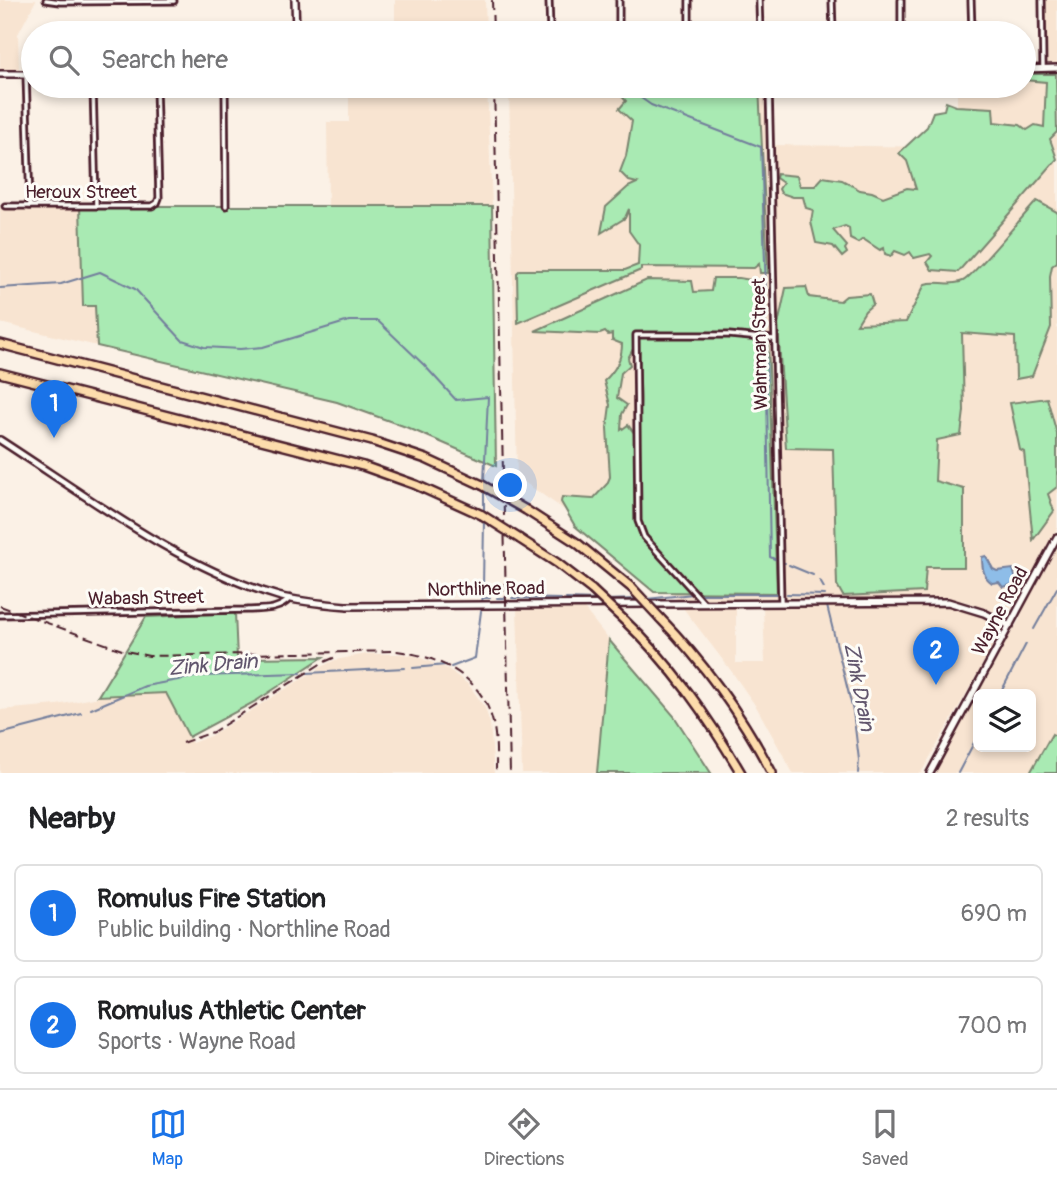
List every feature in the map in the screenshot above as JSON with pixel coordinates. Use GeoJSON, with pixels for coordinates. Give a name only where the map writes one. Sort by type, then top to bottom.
{"type":"FeatureCollection","features":[{"type":"Feature","properties":{"kind":"highway"},"geometry":{"type":"LineString","coordinates":[[0,344],[372,441],[426,459],[482,485],[576,543],[632,588],[716,683],[748,730],[772,773]]}},
{"type":"Feature","properties":{"kind":"highway"},"geometry":{"type":"LineString","coordinates":[[0,373],[363,466],[416,485],[482,515],[557,563],[592,590],[654,649],[689,691],[741,773]]}},
{"type":"Feature","properties":{"kind":"street"},"geometry":{"type":"LineString","coordinates":[[46,0],[174,1]]}},
{"type":"Feature","properties":{"kind":"street"},"geometry":{"type":"LineString","coordinates":[[295,0],[296,21]]}},
{"type":"Feature","properties":{"kind":"street"},"geometry":{"type":"LineString","coordinates":[[549,0],[550,21]]}},
{"type":"Feature","properties":{"kind":"street"},"geometry":{"type":"LineString","coordinates":[[619,0],[619,21]]}},
{"type":"Feature","properties":{"kind":"street"},"geometry":{"type":"LineString","coordinates":[[689,0],[689,21]]}},
{"type":"Feature","properties":{"kind":"street"},"geometry":{"type":"LineString","coordinates":[[760,0],[761,21]]}},
{"type":"Feature","properties":{"kind":"street"},"geometry":{"type":"LineString","coordinates":[[832,0],[832,21]]}},
{"type":"Feature","properties":{"kind":"street"},"geometry":{"type":"LineString","coordinates":[[901,0],[901,21]]}},
{"type":"Feature","properties":{"kind":"street"},"geometry":{"type":"LineString","coordinates":[[971,0],[972,21]]}},
{"type":"Feature","properties":{"kind":"street"},"geometry":{"type":"LineString","coordinates":[[1042,0],[1043,68]]}},
{"type":"Feature","properties":{"kind":"street"},"geometry":{"type":"LineString","coordinates":[[1036,68],[1057,68]]}},
{"type":"Feature","properties":{"kind":"street"},"geometry":{"type":"LineString","coordinates":[[0,74],[21,74]]}},
{"type":"Feature","properties":{"kind":"street"},"geometry":{"type":"LineString","coordinates":[[30,98],[30,206]]}},
{"type":"Feature","properties":{"kind":"street"},"geometry":{"type":"LineString","coordinates":[[93,98],[96,205]]}},
{"type":"Feature","properties":{"kind":"street","name":"Heroux Street"},"geometry":{"type":"LineString","coordinates":[[5,206],[157,203],[156,98]]}},
{"type":"Feature","properties":{"kind":"street"},"geometry":{"type":"LineString","coordinates":[[225,98],[226,206]]}},
{"type":"Feature","properties":{"kind":"street","name":"Wahrman Street"},"geometry":{"type":"LineString","coordinates":[[769,98],[781,602]]}},
{"type":"Feature","properties":{"kind":"street"},"geometry":{"type":"LineString","coordinates":[[704,603],[644,537],[638,521],[636,335],[729,335],[773,339]]}},
{"type":"Feature","properties":{"kind":"street","name":"Northline Road"},"geometry":{"type":"LineString","coordinates":[[0,440],[186,559],[236,582],[290,598],[347,606],[948,602],[984,612],[1010,626]]}},
{"type":"Feature","properties":{"kind":"street","name":"Wayne Road"},"geometry":{"type":"LineString","coordinates":[[930,773],[1057,537]]}},
{"type":"Feature","properties":{"kind":"street","name":"Wabash Street"},"geometry":{"type":"LineString","coordinates":[[0,615],[247,610],[282,606],[290,598]]}},
{"type":"Feature","properties":{"kind":"shaded area"},"geometry":{"type":"Polygon","coordinates":[[[0,0],[36,0],[25,21],[21,21],[18,34],[19,71],[0,71],[0,0]]]}},
{"type":"Feature","properties":{"kind":"shaded area"},"geometry":{"type":"Polygon","coordinates":[[[395,0],[485,0],[486,21],[395,21],[395,0]]]}},
{"type":"Feature","properties":{"kind":"shaded area"},"geometry":{"type":"Polygon","coordinates":[[[1044,0],[1057,0],[1057,65],[1045,62],[1044,0]]]}},
{"type":"Feature","properties":{"kind":"shaded area"},"geometry":{"type":"Polygon","coordinates":[[[1036,70],[1057,70],[1057,104],[1047,135],[1057,135],[1057,529],[1020,598],[1007,612],[1001,614],[964,601],[939,598],[678,600],[605,538],[517,477],[509,98],[766,98],[767,145],[957,147],[957,98],[1036,98],[1036,70]]]}},
{"type":"Feature","properties":{"kind":"shaded area"},"geometry":{"type":"Polygon","coordinates":[[[349,98],[488,98],[492,206],[328,207],[327,122],[349,122],[349,98]]]}},
{"type":"Feature","properties":{"kind":"shaded area"},"geometry":{"type":"Polygon","coordinates":[[[80,206],[83,305],[95,306],[97,346],[0,323],[0,207],[80,206]]]}},
{"type":"Feature","properties":{"kind":"shaded area"},"geometry":{"type":"Polygon","coordinates":[[[1057,540],[1057,773],[932,773],[973,698],[973,752],[1036,752],[1036,689],[978,689],[1019,621],[1057,540]]]}},
{"type":"Feature","properties":{"kind":"shaded area"},"geometry":{"type":"Polygon","coordinates":[[[863,603],[876,606],[912,604],[963,609],[993,622],[998,631],[991,650],[921,773],[793,773],[757,708],[680,604],[736,604],[736,663],[765,663],[763,604],[863,603]]]}},
{"type":"Feature","properties":{"kind":"shaded area"},"geometry":{"type":"Polygon","coordinates":[[[582,606],[609,640],[597,773],[522,773],[517,607],[582,606]]]}},
{"type":"Feature","properties":{"kind":"shaded area"},"geometry":{"type":"Polygon","coordinates":[[[367,654],[416,656],[448,669],[469,685],[485,708],[490,723],[494,773],[0,773],[0,710],[57,705],[110,695],[166,692],[192,743],[210,736],[321,667],[335,660],[367,654]]]}},
{"type":"Feature","properties":{"kind":"green space"},"geometry":{"type":"Polygon","coordinates":[[[1036,74],[1056,74],[1057,132],[1050,139],[1057,159],[958,272],[932,270],[927,262],[932,256],[930,254],[914,258],[910,252],[905,255],[895,251],[891,256],[885,254],[884,248],[880,250],[863,239],[858,243],[850,239],[849,228],[845,226],[833,230],[847,246],[847,253],[842,257],[833,246],[816,243],[811,222],[813,210],[806,208],[803,197],[781,193],[779,189],[783,183],[776,178],[777,174],[797,176],[800,186],[815,186],[823,177],[842,180],[860,190],[883,197],[907,188],[916,189],[907,161],[899,153],[927,127],[933,112],[944,110],[946,102],[956,106],[993,108],[994,122],[1020,125],[1027,130],[1035,125],[1044,127],[1046,82],[1036,81],[1036,74]]]}},
{"type":"Feature","properties":{"kind":"green space"},"geometry":{"type":"Polygon","coordinates":[[[623,98],[760,98],[768,273],[760,273],[759,264],[754,268],[641,267],[641,270],[518,323],[517,273],[520,270],[625,270],[638,265],[639,245],[629,231],[629,209],[625,218],[601,233],[606,207],[628,187],[637,183],[629,181],[620,172],[626,156],[632,121],[619,109],[626,101],[623,98]]]}},
{"type":"Feature","properties":{"kind":"green space"},"geometry":{"type":"Polygon","coordinates":[[[1037,201],[1057,212],[1057,262],[1052,266],[1050,276],[1051,327],[1032,376],[1016,379],[1015,337],[962,333],[964,411],[961,435],[937,440],[935,481],[964,489],[964,567],[926,567],[924,592],[843,596],[837,585],[833,449],[786,448],[778,325],[786,288],[806,287],[809,297],[840,301],[846,296],[870,294],[873,304],[857,324],[906,322],[925,284],[953,283],[969,277],[1037,201]]]}},
{"type":"Feature","properties":{"kind":"green space"},"geometry":{"type":"Polygon","coordinates":[[[80,206],[492,206],[496,466],[406,427],[337,402],[97,346],[95,306],[83,306],[80,206]]]}},
{"type":"Feature","properties":{"kind":"green space"},"geometry":{"type":"Polygon","coordinates":[[[713,278],[763,282],[761,338],[768,340],[777,593],[654,592],[575,526],[561,502],[562,497],[593,499],[610,477],[607,428],[610,405],[604,381],[617,364],[622,344],[612,340],[612,334],[605,332],[535,331],[647,280],[692,281],[694,292],[711,291],[713,278]],[[633,336],[633,349],[628,358],[630,365],[621,373],[617,398],[627,405],[622,414],[621,430],[628,425],[634,433],[640,414],[639,339],[633,336]]]}},
{"type":"Feature","properties":{"kind":"green space"},"geometry":{"type":"Polygon","coordinates":[[[1047,398],[1057,434],[1057,487],[1048,494],[1054,511],[1033,540],[1024,452],[1020,450],[1010,403],[1047,398]]]}},
{"type":"Feature","properties":{"kind":"green space"},"geometry":{"type":"Polygon","coordinates":[[[235,613],[237,658],[323,657],[256,701],[189,737],[166,693],[98,696],[146,617],[235,613]]]}},
{"type":"Feature","properties":{"kind":"green space"},"geometry":{"type":"Polygon","coordinates":[[[609,640],[674,716],[711,773],[597,773],[609,640]]]}},
{"type":"Feature","properties":{"kind":"green space"},"geometry":{"type":"Polygon","coordinates":[[[1052,734],[1057,737],[1057,773],[1030,773],[1052,734]]]}},
{"type":"Feature","properties":{"kind":"water"},"geometry":{"type":"Polygon","coordinates":[[[986,556],[997,571],[1013,569],[1016,580],[1003,587],[999,582],[992,583],[983,568],[982,557],[986,556]]]}},
{"type":"Feature","properties":{"kind":"waterway"},"geometry":{"type":"LineString","coordinates":[[641,98],[651,105],[761,147],[766,292]]}},
{"type":"Feature","properties":{"kind":"waterway"},"geometry":{"type":"LineString","coordinates":[[0,288],[61,284],[100,272],[135,289],[182,340],[204,347],[263,347],[349,321],[378,321],[456,400],[488,397],[484,481]]}},
{"type":"Feature","properties":{"kind":"waterway"},"geometry":{"type":"LineString","coordinates":[[765,335],[766,298]]}},
{"type":"Feature","properties":{"kind":"waterway"},"geometry":{"type":"LineString","coordinates":[[766,341],[770,557],[777,560]]}},
{"type":"Feature","properties":{"kind":"waterway"},"geometry":{"type":"LineString","coordinates":[[484,491],[484,513]]}},
{"type":"Feature","properties":{"kind":"waterway"},"geometry":{"type":"LineString","coordinates":[[483,588],[484,519]]}},
{"type":"Feature","properties":{"kind":"waterway"},"geometry":{"type":"LineString","coordinates":[[789,565],[813,575]]}},
{"type":"Feature","properties":{"kind":"waterway"},"geometry":{"type":"LineString","coordinates":[[820,581],[824,588]]}},
{"type":"Feature","properties":{"kind":"waterway"},"geometry":{"type":"LineString","coordinates":[[1034,629],[1057,588]]}},
{"type":"Feature","properties":{"kind":"waterway","name":"Zink Drain"},"geometry":{"type":"LineString","coordinates":[[482,604],[483,592]]}},
{"type":"Feature","properties":{"kind":"waterway","name":"Zink Drain"},"geometry":{"type":"LineString","coordinates":[[647,599],[693,594]]}},
{"type":"Feature","properties":{"kind":"waterway","name":"Zink Drain"},"geometry":{"type":"LineString","coordinates":[[700,594],[776,594]]}},
{"type":"Feature","properties":{"kind":"waterway","name":"Zink Drain"},"geometry":{"type":"LineString","coordinates":[[787,594],[825,595]]}},
{"type":"Feature","properties":{"kind":"waterway","name":"Zink Drain"},"geometry":{"type":"LineString","coordinates":[[484,598],[490,598]]}},
{"type":"Feature","properties":{"kind":"waterway","name":"Zink Drain"},"geometry":{"type":"LineString","coordinates":[[497,598],[504,598]]}},
{"type":"Feature","properties":{"kind":"waterway","name":"Zink Drain"},"geometry":{"type":"LineString","coordinates":[[512,598],[561,599]]}},
{"type":"Feature","properties":{"kind":"waterway","name":"Zink Drain"},"geometry":{"type":"LineString","coordinates":[[566,599],[596,600]]}},
{"type":"Feature","properties":{"kind":"waterway","name":"Zink Drain"},"geometry":{"type":"LineString","coordinates":[[605,600],[638,599]]}},
{"type":"Feature","properties":{"kind":"waterway","name":"Zink Drain"},"geometry":{"type":"LineString","coordinates":[[827,606],[853,711],[858,773]]}},
{"type":"Feature","properties":{"kind":"waterway","name":"Zink Drain"},"geometry":{"type":"LineString","coordinates":[[451,667],[475,658],[481,611]]}},
{"type":"Feature","properties":{"kind":"waterway"},"geometry":{"type":"LineString","coordinates":[[1003,689],[1026,644]]}},
{"type":"Feature","properties":{"kind":"waterway","name":"Zink Drain"},"geometry":{"type":"LineString","coordinates":[[413,668],[446,665]]}},
{"type":"Feature","properties":{"kind":"waterway","name":"Zink Drain"},"geometry":{"type":"LineString","coordinates":[[307,673],[405,668]]}},
{"type":"Feature","properties":{"kind":"waterway","name":"Zink Drain"},"geometry":{"type":"LineString","coordinates":[[91,709],[145,686],[200,676],[301,673]]}},
{"type":"Feature","properties":{"kind":"waterway","name":"Zink Drain"},"geometry":{"type":"LineString","coordinates":[[0,734],[81,713]]}},
{"type":"Feature","properties":{"kind":"waterway"},"geometry":{"type":"LineString","coordinates":[[958,773],[973,744]]}},
{"type":"Feature","properties":{"kind":"railway"},"geometry":{"type":"LineString","coordinates":[[492,0],[493,21]]}},
{"type":"Feature","properties":{"kind":"railway"},"geometry":{"type":"LineString","coordinates":[[494,98],[510,773]]}},
{"type":"Feature","properties":{"kind":"railway"},"geometry":{"type":"LineString","coordinates":[[0,606],[122,650],[149,656],[397,651],[442,663],[468,680],[486,704],[495,732],[496,773]]}},
{"type":"Feature","properties":{"kind":"railway"},"geometry":{"type":"LineString","coordinates":[[182,743],[213,732],[322,663],[338,656]]}},
{"type":"Feature","properties":{"kind":"place","name":"Romulus Fire Station"},"geometry":{"type":"Point","coordinates":[54,438]}},
{"type":"Feature","properties":{"kind":"place","name":"Romulus Athletic Center"},"geometry":{"type":"Point","coordinates":[936,685]}}]}
